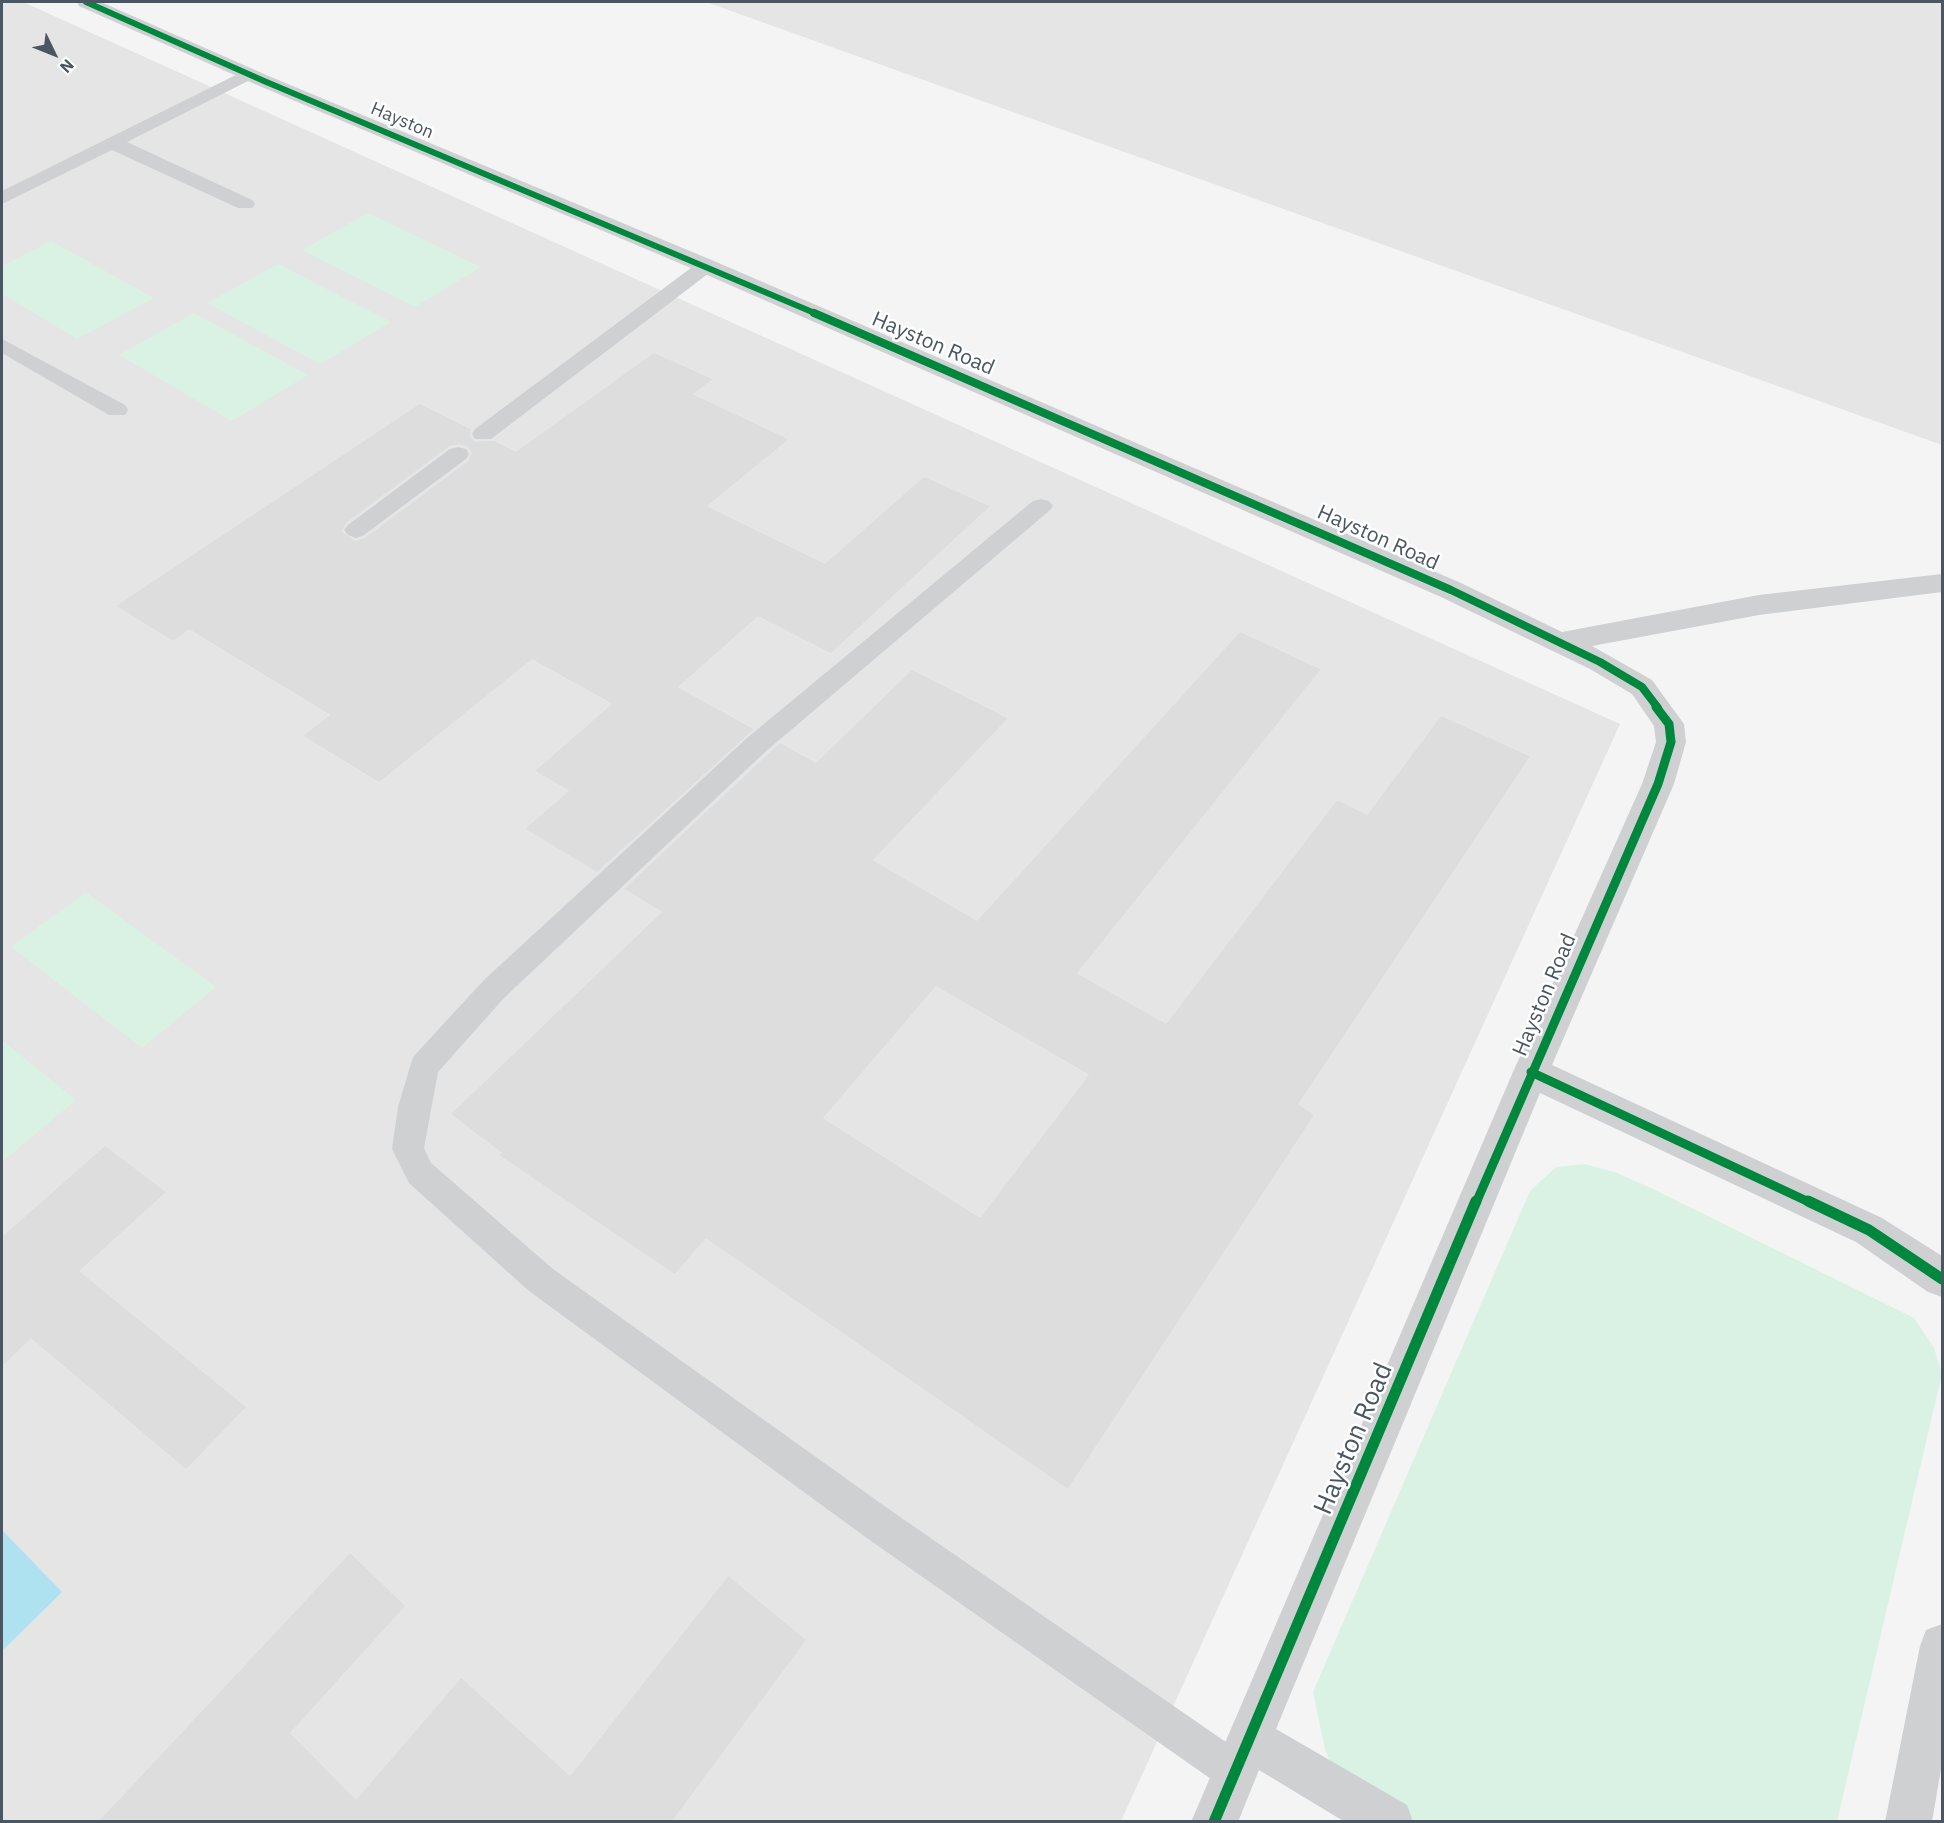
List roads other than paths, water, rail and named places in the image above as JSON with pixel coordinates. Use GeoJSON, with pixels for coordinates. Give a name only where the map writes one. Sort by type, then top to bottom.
{"type":"FeatureCollection","features":[{"type":"Feature","properties":{"kind":"street","name":"Hayston"},"geometry":{"type":"LineString","coordinates":[[86,2],[248,74],[706,266]]}},
{"type":"Feature","properties":{"kind":"street","name":"Hayston Road"},"geometry":{"type":"LineString","coordinates":[[706,266],[1451,590],[1561,642],[1642,687],[1669,724],[1671,742],[1658,784],[1531,1072],[1214,1821]]}},
{"type":"Feature","properties":{"kind":"street"},"geometry":{"type":"LineString","coordinates":[[1561,642],[1759,605],[1942,583]]}},
{"type":"Feature","properties":{"kind":"street","name":"Hayston Road"},"geometry":{"type":"LineString","coordinates":[[1531,1072],[1869,1230],[1920,1262],[1942,1279]]}},
{"type":"Feature","properties":{"kind":"street"},"geometry":{"type":"LineString","coordinates":[[1908,1821],[1942,1646]]}},
{"type":"Feature","properties":{"kind":"street"},"geometry":{"type":"LineString","coordinates":[[1243,1755],[1390,1821]]}},
{"type":"Feature","properties":{"kind":"lane"},"geometry":{"type":"LineString","coordinates":[[2,198],[248,74]]}},
{"type":"Feature","properties":{"kind":"lane"},"geometry":{"type":"LineString","coordinates":[[111,142],[245,204]]}},
{"type":"Feature","properties":{"kind":"lane"},"geometry":{"type":"LineString","coordinates":[[483,434],[706,266]]}},
{"type":"Feature","properties":{"kind":"lane"},"geometry":{"type":"LineString","coordinates":[[2,345],[117,411]]}},
{"type":"Feature","properties":{"kind":"lane"},"geometry":{"type":"LineString","coordinates":[[356,530],[458,454]]}},
{"type":"Feature","properties":{"kind":"lane"},"geometry":{"type":"LineString","coordinates":[[1041,506],[756,745],[494,989],[424,1066],[414,1107],[408,1149],[420,1173],[541,1280],[877,1523],[1243,1755]]}},
{"type":"Feature","properties":{"kind":"water"},"geometry":{"type":"Polygon","coordinates":[[[2,1530],[62,1592],[2,1651],[2,1530]]]}}]}
